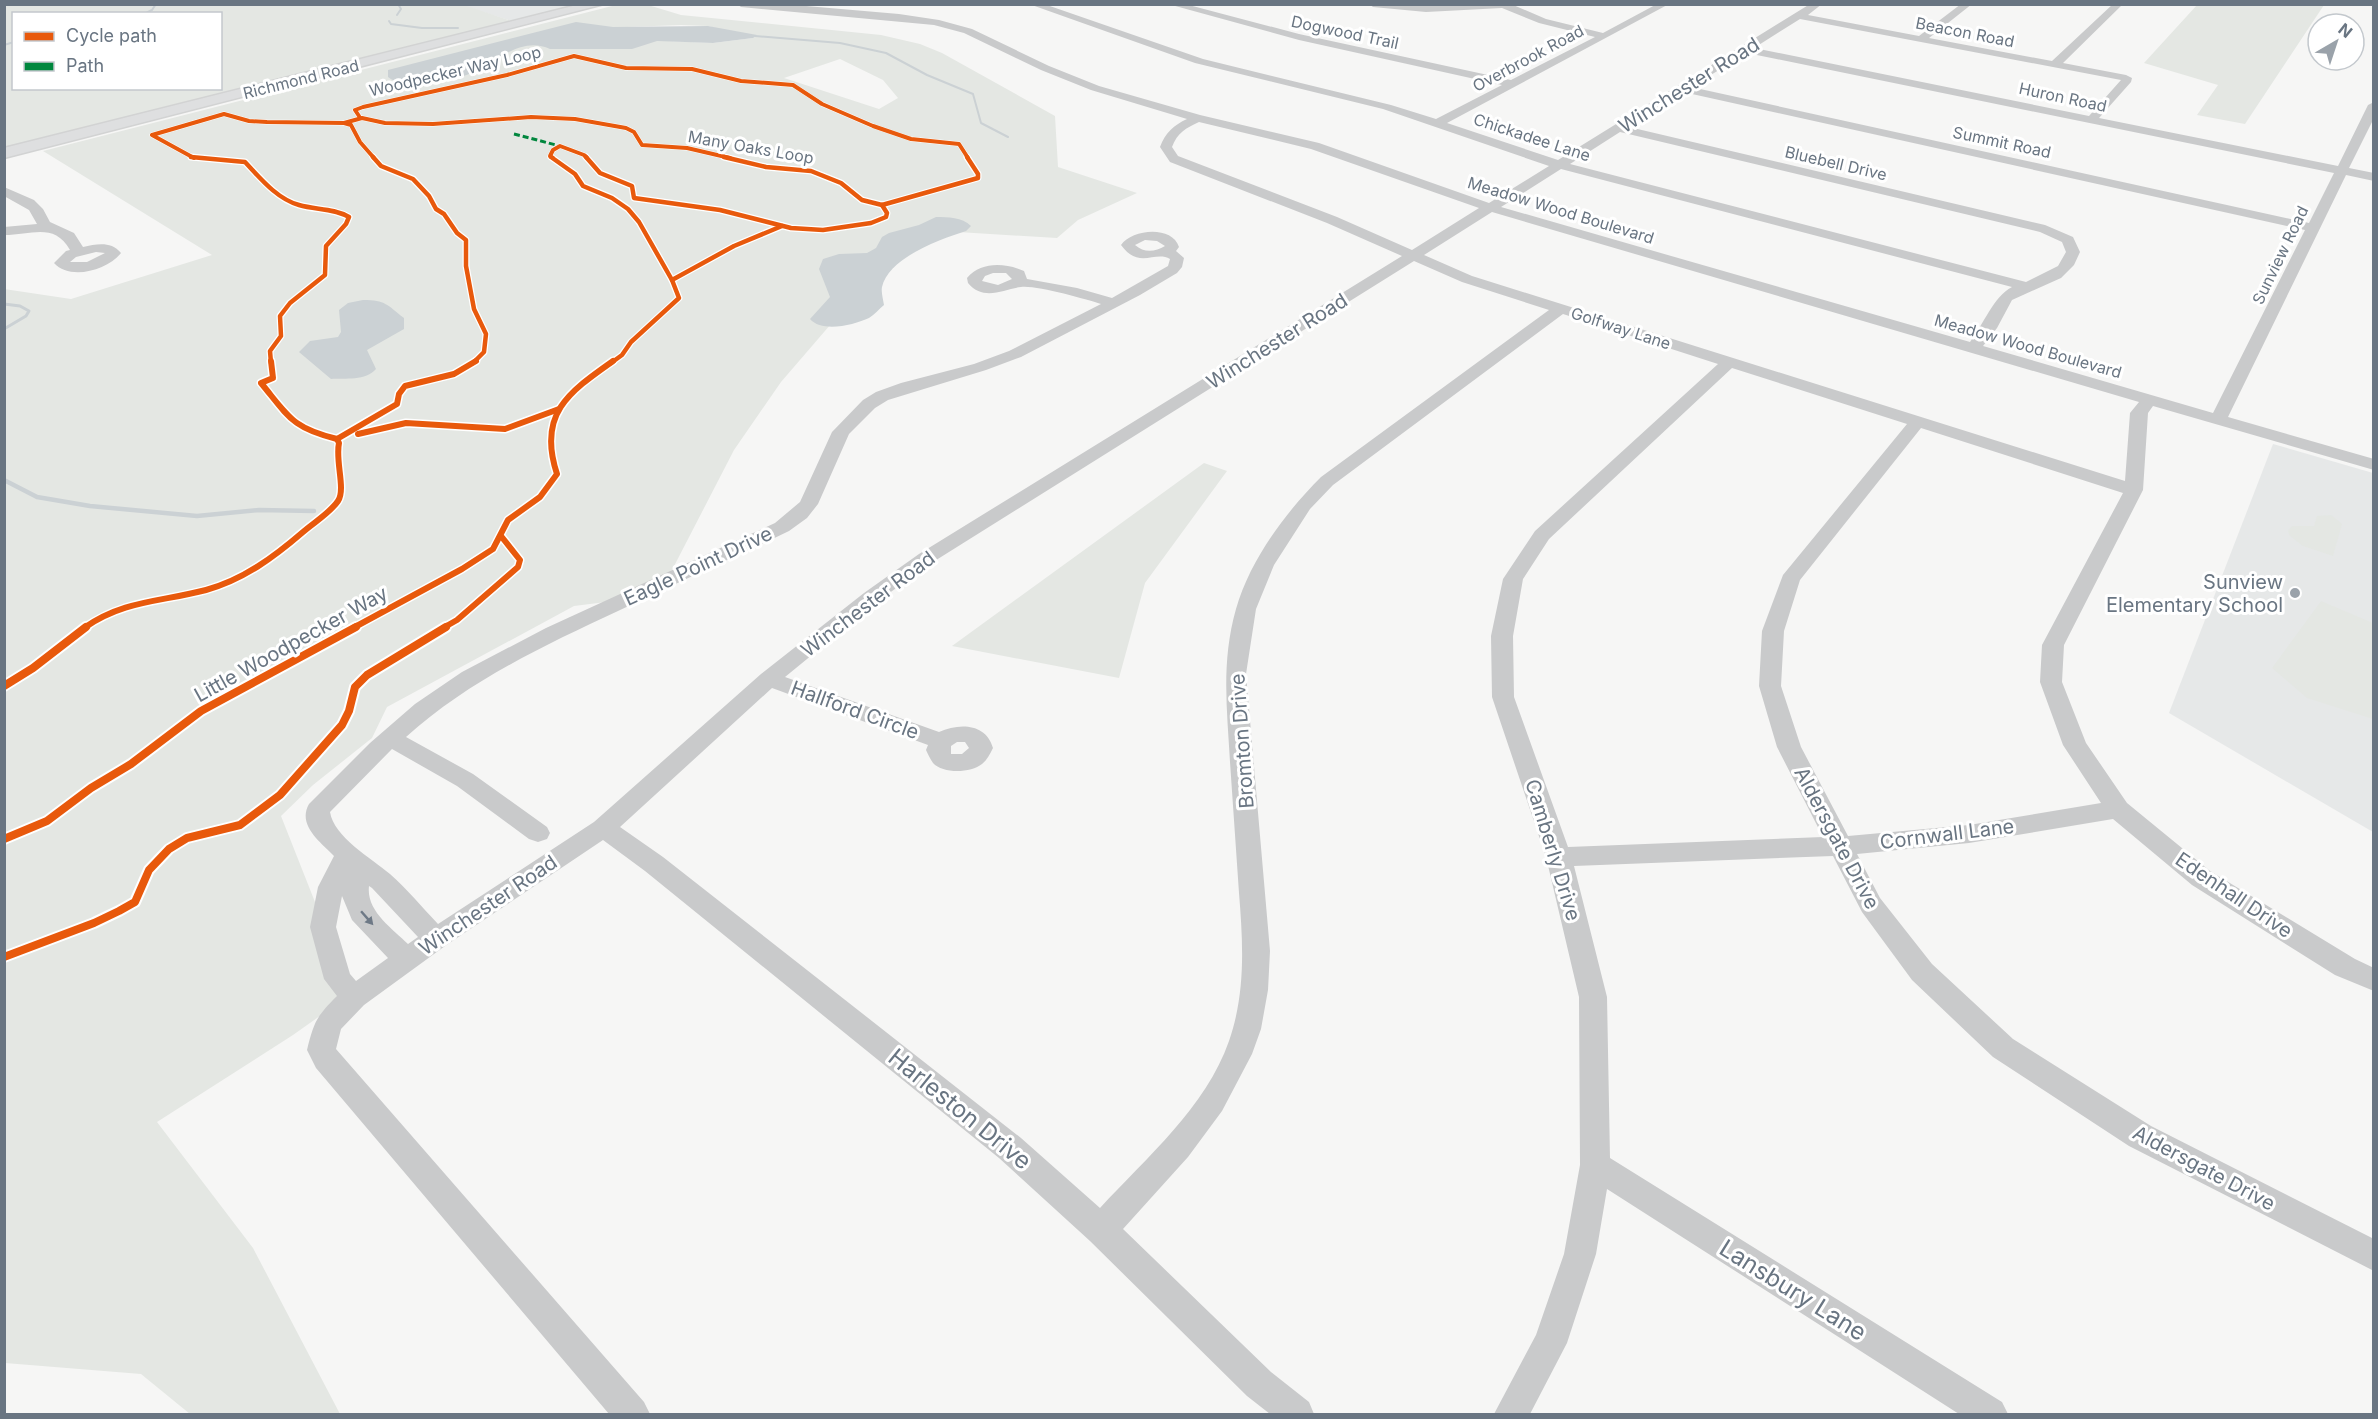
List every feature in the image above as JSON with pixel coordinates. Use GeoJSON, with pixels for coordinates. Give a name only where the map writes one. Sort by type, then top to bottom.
{"type":"FeatureCollection","features":[{"type":"Feature","properties":{"kind":"main road","name":"Richmond Road"},"geometry":{"type":"LineString","coordinates":[[4,153],[598,4]]}},
{"type":"Feature","properties":{"kind":"main road"},"geometry":{"type":"LineString","coordinates":[[171,96],[240,94]]}},
{"type":"Feature","properties":{"kind":"main road"},"geometry":{"type":"LineString","coordinates":[[126,124],[141,105]]}},
{"type":"Feature","properties":{"kind":"street"},"geometry":{"type":"LineString","coordinates":[[852,13],[881,4]]}},
{"type":"Feature","properties":{"kind":"street","name":"Chickadee Lane"},"geometry":{"type":"LineString","coordinates":[[1033,4],[1199,61],[1352,98],[1438,123],[1560,165],[2025,286]]}},
{"type":"Feature","properties":{"kind":"street","name":"Dogwood Trail"},"geometry":{"type":"LineString","coordinates":[[1172,4],[1313,41],[1513,84]]}},
{"type":"Feature","properties":{"kind":"street"},"geometry":{"type":"LineString","coordinates":[[1373,4],[1426,9],[1501,5],[1543,21],[1604,36]]}},
{"type":"Feature","properties":{"kind":"street","name":"Overbrook Road"},"geometry":{"type":"LineString","coordinates":[[1438,123],[1665,4]]}},
{"type":"Feature","properties":{"kind":"street","name":"Winchester Road"},"geometry":{"type":"LineString","coordinates":[[632,1414],[326,1059],[321,1050],[328,1023],[354,997],[436,939],[603,828],[769,680],[871,597],[926,558],[1818,4]]}},
{"type":"Feature","properties":{"kind":"street"},"geometry":{"type":"LineString","coordinates":[[1921,39],[1968,4]]}},
{"type":"Feature","properties":{"kind":"street"},"geometry":{"type":"LineString","coordinates":[[2055,64],[2119,4]]}},
{"type":"Feature","properties":{"kind":"street","name":"Meadow Wood Boulevard"},"geometry":{"type":"LineString","coordinates":[[748,5],[926,21],[969,32],[1045,68],[1095,88],[1197,118],[1315,146],[1491,208],[2373,465]]}},
{"type":"Feature","properties":{"kind":"street","name":"Beacon Road"},"geometry":{"type":"LineString","coordinates":[[1799,16],[2126,78],[2127,80],[2091,120]]}},
{"type":"Feature","properties":{"kind":"street","name":"Huron Road"},"geometry":{"type":"LineString","coordinates":[[1747,50],[2373,177]]}},
{"type":"Feature","properties":{"kind":"street","name":"Summit Road"},"geometry":{"type":"LineString","coordinates":[[1683,89],[2314,228]]}},
{"type":"Feature","properties":{"kind":"street","name":"Sunview Road"},"geometry":{"type":"LineString","coordinates":[[2218,420],[2373,105]]}},
{"type":"Feature","properties":{"kind":"street","name":"Golfway Lane"},"geometry":{"type":"LineString","coordinates":[[1197,118],[1180,126],[1169,136],[1166,147],[1174,159],[1332,220],[1467,279],[2134,490]]}},
{"type":"Feature","properties":{"kind":"street","name":"Bluebell Drive"},"geometry":{"type":"LineString","coordinates":[[1619,128],[2044,230],[2068,240],[2072,246],[2071,257],[2058,274],[2042,282],[2025,286]]}},
{"type":"Feature","properties":{"kind":"street"},"geometry":{"type":"LineString","coordinates":[[4,191],[34,206],[47,226],[69,237],[78,251]]}},
{"type":"Feature","properties":{"kind":"street"},"geometry":{"type":"LineString","coordinates":[[4,231],[27,231],[47,226]]}},
{"type":"Feature","properties":{"kind":"street","name":"Eagle Point Drive"},"geometry":{"type":"LineString","coordinates":[[436,939],[381,881],[320,827],[318,810],[390,738],[423,709],[470,677],[553,633],[782,527],[809,504],[841,432],[875,400],[907,387],[980,367],[1015,354],[1172,270],[1177,258],[1166,251]]}},
{"type":"Feature","properties":{"kind":"street"},"geometry":{"type":"LineString","coordinates":[[1018,282],[1077,292],[1114,303]]}},
{"type":"Feature","properties":{"kind":"street"},"geometry":{"type":"LineString","coordinates":[[1974,348],[1993,322],[1996,310],[2008,296],[2025,286]]}},
{"type":"Feature","properties":{"kind":"street","name":"Bromton Drive"},"geometry":{"type":"LineString","coordinates":[[1101,1230],[1209,1108],[1239,1053],[1255,994],[1257,951],[1235,674],[1246,609],[1264,565],[1303,506],[1327,481],[1560,309]]}},
{"type":"Feature","properties":{"kind":"street","name":"Camberly Drive"},"geometry":{"type":"LineString","coordinates":[[1510,1414],[1550,1343],[1580,1254],[1595,1165],[1593,997],[1559,857],[1503,697],[1502,636],[1513,579],[1542,535],[1729,362]]}},
{"type":"Feature","properties":{"kind":"street","name":"Edenhall Drive"},"geometry":{"type":"LineString","coordinates":[[2149,400],[2139,413],[2134,490],[2054,645],[2050,682],[2075,745],[2118,809],[2201,878],[2345,967],[2373,980]]}},
{"type":"Feature","properties":{"kind":"street","name":"Aldersgate Drive"},"geometry":{"type":"LineString","coordinates":[[1917,422],[1790,579],[1773,631],[1770,686],[1789,747],[1871,905],[1922,972],[2002,1048],[2140,1136],[2373,1256]]}},
{"type":"Feature","properties":{"kind":"street","name":"Hallford Circle"},"geometry":{"type":"LineString","coordinates":[[769,680],[942,741]]}},
{"type":"Feature","properties":{"kind":"street"},"geometry":{"type":"LineString","coordinates":[[390,738],[465,780],[538,833]]}},
{"type":"Feature","properties":{"kind":"street","name":"Cornwall Lane"},"geometry":{"type":"LineString","coordinates":[[1559,857],[1840,846],[1969,834],[2118,809]]}},
{"type":"Feature","properties":{"kind":"street","name":"Harleston Drive"},"geometry":{"type":"LineString","coordinates":[[603,828],[654,864],[1010,1148],[1101,1230],[1259,1384],[1297,1414]]}},
{"type":"Feature","properties":{"kind":"street"},"geometry":{"type":"LineString","coordinates":[[354,859],[354,895],[361,913],[407,960]]}},
{"type":"Feature","properties":{"kind":"street"},"geometry":{"type":"LineString","coordinates":[[354,859],[331,887],[323,927],[338,979],[354,997]]}},
{"type":"Feature","properties":{"kind":"street","name":"Lansbury Lane"},"geometry":{"type":"LineString","coordinates":[[1595,1165],[1990,1414]]}},
{"type":"Feature","properties":{"kind":"shaded area"},"geometry":{"type":"Polygon","coordinates":[[[461,4],[520,24],[5,153],[4,5],[461,4]]]}},
{"type":"Feature","properties":{"kind":"shaded area"},"geometry":{"type":"Polygon","coordinates":[[[461,5],[586,5],[515,22],[461,5]]]}},
{"type":"Feature","properties":{"kind":"shaded area"},"geometry":{"type":"Polygon","coordinates":[[[616,5],[648,5],[681,15],[881,35],[920,44],[942,53],[1055,116],[1058,167],[1137,193],[1078,220],[1057,238],[942,231],[893,252],[781,382],[734,450],[671,572],[606,602],[574,606],[387,707],[372,738],[313,785],[281,816],[345,978],[341,1001],[293,1035],[157,1122],[253,1248],[340,1414],[190,1414],[141,1374],[5,1363],[4,289],[71,299],[212,255],[43,151],[616,5]],[[708,26],[627,27],[668,41],[713,43],[753,38],[708,26]],[[840,59],[784,78],[879,109],[898,98],[883,80],[840,59]]]}},
{"type":"Feature","properties":{"kind":"shaded area"},"geometry":{"type":"Polygon","coordinates":[[[2197,5],[2324,5],[2319,12],[2306,12],[2306,32],[2245,124],[2197,115],[2218,85],[2144,63],[2197,5]]]}},
{"type":"Feature","properties":{"kind":"shaded area"},"geometry":{"type":"Polygon","coordinates":[[[576,22],[613,27],[708,26],[757,35],[753,38],[713,43],[657,41],[632,49],[550,49],[529,45],[508,52],[469,74],[450,80],[416,85],[396,82],[388,77],[388,70],[576,22]]]}},
{"type":"Feature","properties":{"kind":"shaded area"},"geometry":{"type":"Polygon","coordinates":[[[936,217],[959,219],[971,226],[966,231],[917,251],[895,267],[887,276],[882,287],[884,305],[873,315],[855,323],[830,327],[822,326],[810,319],[830,297],[819,269],[823,259],[839,254],[867,253],[876,248],[882,237],[889,233],[919,225],[936,217]]]}},
{"type":"Feature","properties":{"kind":"shaded area"},"geometry":{"type":"Polygon","coordinates":[[[363,300],[382,302],[390,307],[404,318],[404,329],[367,350],[376,369],[372,373],[355,378],[331,379],[299,352],[310,341],[338,337],[341,332],[339,310],[348,303],[363,300]]]}},
{"type":"Feature","properties":{"kind":"shaded area","name":"Sunview Elementary School"},"geometry":{"type":"Polygon","coordinates":[[[2273,444],[2373,473],[2373,832],[2169,713],[2273,444]]]}},
{"type":"Feature","properties":{"kind":"shaded area"},"geometry":{"type":"Polygon","coordinates":[[[1204,463],[1227,471],[1145,583],[1119,678],[952,646],[1204,463]]]}},
{"type":"Feature","properties":{"kind":"shaded area"},"geometry":{"type":"Polygon","coordinates":[[[2331,515],[2342,524],[2333,556],[2303,546],[2289,535],[2288,531],[2292,526],[2314,526],[2317,516],[2331,515]]]}},
{"type":"Feature","properties":{"kind":"shaded area"},"geometry":{"type":"Polygon","coordinates":[[[2321,601],[2373,623],[2373,719],[2307,698],[2272,668],[2321,601]]]}},
{"type":"Feature","properties":{"kind":"waterway"},"geometry":{"type":"LineString","coordinates":[[148,12],[156,4]]}},
{"type":"Feature","properties":{"kind":"waterway"},"geometry":{"type":"LineString","coordinates":[[397,15],[401,9],[398,4]]}},
{"type":"Feature","properties":{"kind":"waterway"},"geometry":{"type":"LineString","coordinates":[[389,21],[391,24],[422,28],[458,28]]}},
{"type":"Feature","properties":{"kind":"waterway"},"geometry":{"type":"LineString","coordinates":[[755,36],[840,43],[886,53],[927,75],[973,94],[981,123],[1008,137]]}},
{"type":"Feature","properties":{"kind":"waterway"},"geometry":{"type":"LineString","coordinates":[[4,45],[12,43]]}},
{"type":"Feature","properties":{"kind":"waterway"},"geometry":{"type":"LineString","coordinates":[[4,304],[20,306],[29,311],[26,316],[4,329]]}},
{"type":"Feature","properties":{"kind":"waterway"},"geometry":{"type":"LineString","coordinates":[[4,480],[37,497],[90,506],[197,516],[259,510],[314,511]]}},
{"type":"Feature","properties":{"kind":"marked path"},"geometry":{"type":"LineString","coordinates":[[514,134],[560,146]]}},
{"type":"Feature","properties":{"kind":"cycle path","name":"Woodpecker Way Loop"},"geometry":{"type":"LineString","coordinates":[[359,116],[355,110],[363,107],[507,75],[574,56],[626,68],[692,69],[741,81],[793,85],[822,104],[873,126],[911,139],[959,144],[978,174],[978,178],[882,205]]}},
{"type":"Feature","properties":{"kind":"cycle path","name":"Many Oaks Loop"},"geometry":{"type":"LineString","coordinates":[[337,439],[312,433],[295,424],[261,383],[273,378],[270,351],[281,336],[280,316],[290,303],[325,275],[326,246],[346,224],[349,217],[340,212],[297,205],[268,187],[245,162],[195,159],[152,135],[224,114],[249,121],[267,122],[344,123],[362,118],[385,123],[433,124],[531,117],[575,119],[626,128],[634,132],[642,145],[687,148],[766,167],[811,171],[841,183],[862,200],[882,205]]}},
{"type":"Feature","properties":{"kind":"cycle path"},"geometry":{"type":"LineString","coordinates":[[337,439],[397,404],[399,394],[405,386],[454,374],[475,362],[484,352],[486,334],[474,309],[466,266],[466,240],[457,233],[444,214],[436,209],[429,196],[413,179],[381,166],[360,142],[351,125],[344,123]]}},
{"type":"Feature","properties":{"kind":"cycle path","name":"Little Woodpecker Way"},"geometry":{"type":"LineString","coordinates":[[4,839],[47,821],[91,788],[131,764],[201,711],[462,569],[493,549],[508,520],[540,497],[557,474],[551,456],[552,428],[559,409],[574,389],[622,355],[631,342],[679,298],[672,280],[639,222],[628,209],[612,198],[583,186],[575,174],[550,156],[553,150],[560,146],[584,155],[600,173],[632,186],[634,198],[720,210],[791,228],[823,230],[871,223],[886,217],[887,213],[882,205]]}},
{"type":"Feature","properties":{"kind":"cycle path"},"geometry":{"type":"LineString","coordinates":[[672,280],[734,246],[782,226]]}},
{"type":"Feature","properties":{"kind":"cycle path"},"geometry":{"type":"LineString","coordinates":[[358,434],[406,423],[505,429],[559,409]]}},
{"type":"Feature","properties":{"kind":"cycle path"},"geometry":{"type":"LineString","coordinates":[[4,686],[19,678],[88,626],[118,609],[216,587],[250,571],[281,550],[338,501],[341,487],[336,455],[339,443],[337,439]]}},
{"type":"Feature","properties":{"kind":"cycle path"},"geometry":{"type":"LineString","coordinates":[[4,957],[94,923],[135,902],[149,870],[169,849],[187,838],[240,825],[280,795],[342,725],[349,711],[355,687],[367,675],[457,620],[518,567],[520,560],[501,536]]}},
{"type":"Feature","properties":{"kind":"place","name":"Sunview Elementary School"},"geometry":{"type":"Point","coordinates":[2295,593]}}]}
